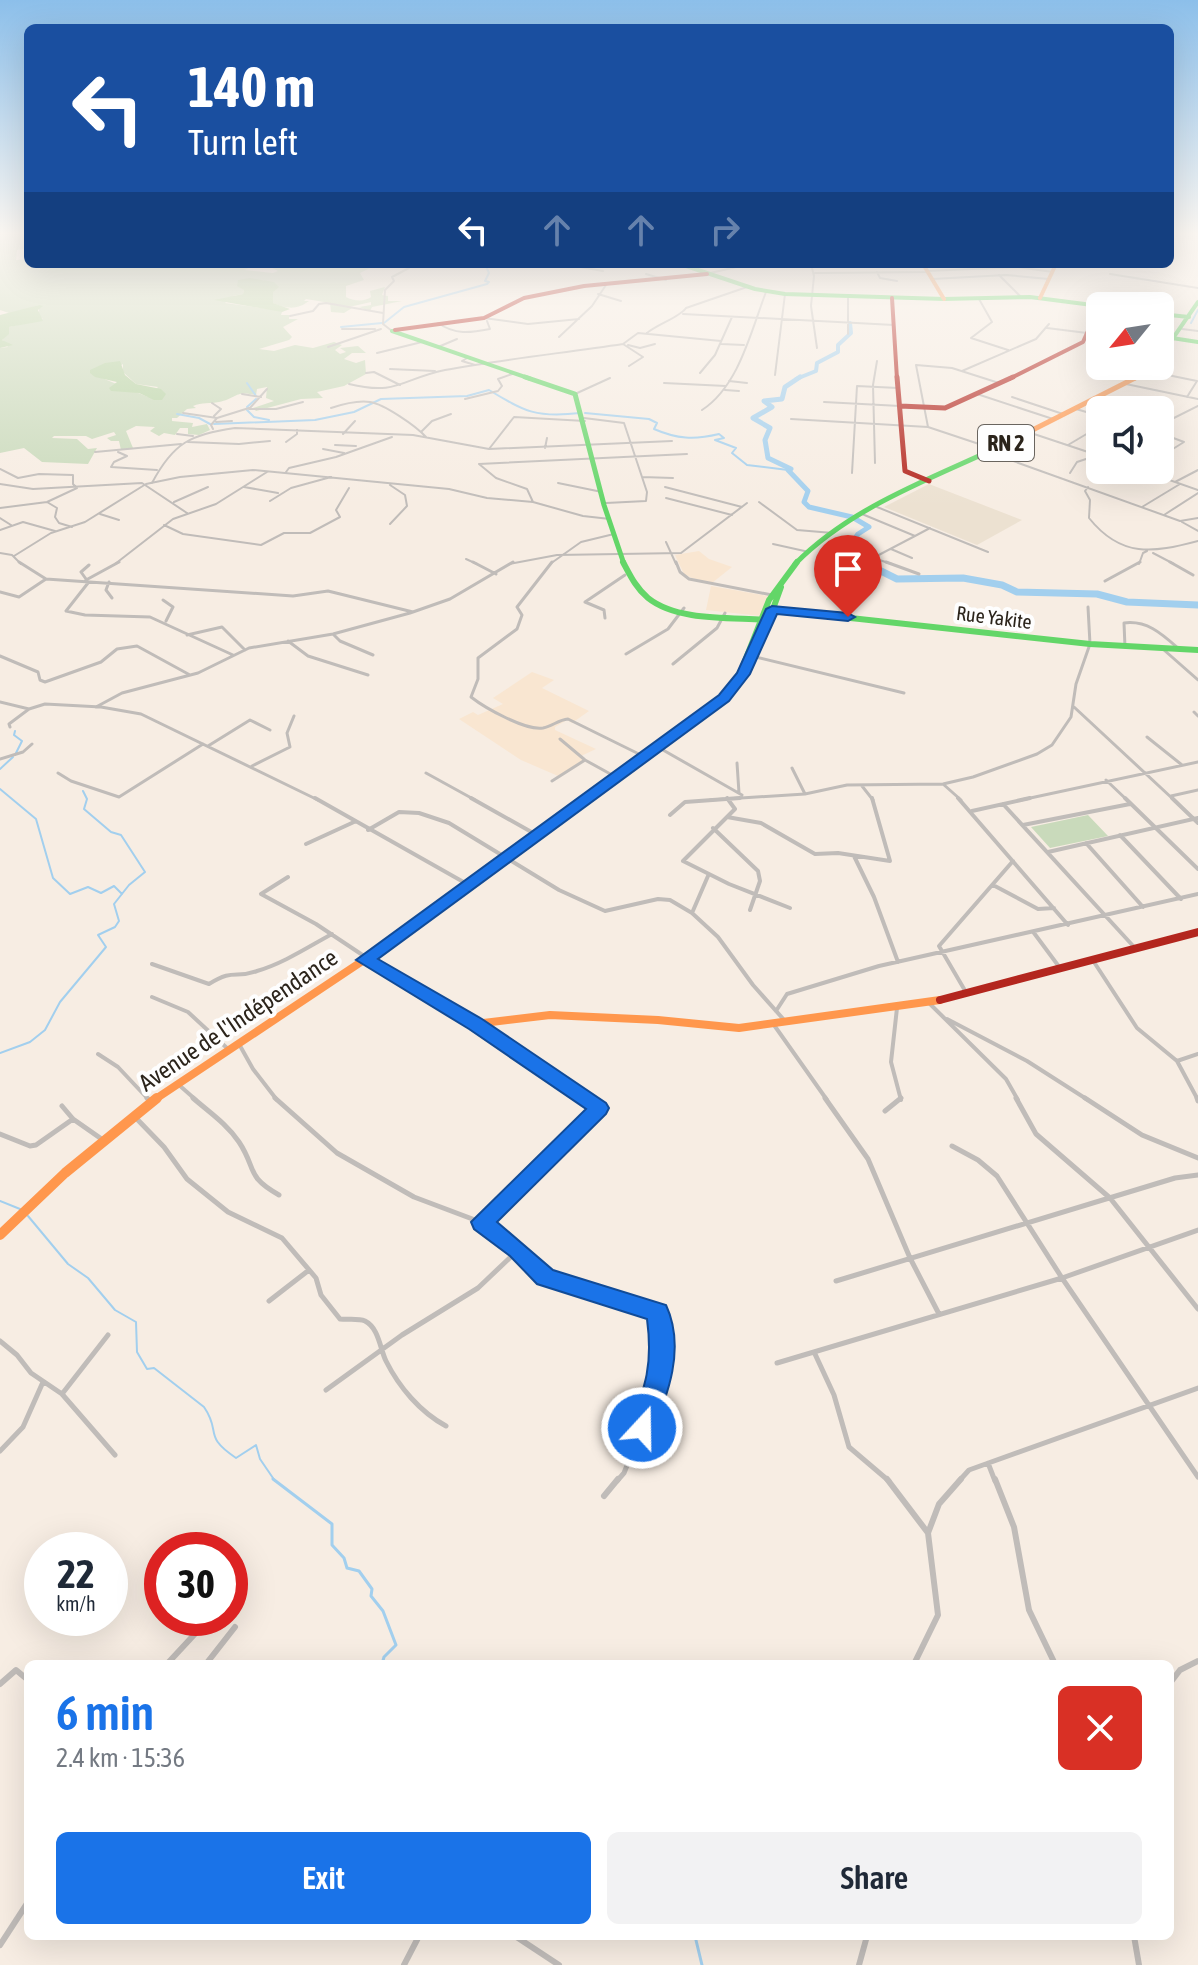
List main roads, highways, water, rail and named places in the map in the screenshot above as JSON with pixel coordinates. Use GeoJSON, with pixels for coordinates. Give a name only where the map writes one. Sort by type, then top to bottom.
{"type":"FeatureCollection","features":[{"type":"Feature","properties":{"kind":"waterway"},"geometry":{"type":"LineString","coordinates":[[341,327],[375,324]]}},
{"type":"Feature","properties":{"kind":"waterway"},"geometry":{"type":"LineString","coordinates":[[798,378],[816,371],[817,363],[838,352],[838,345],[851,333],[850,324]]}},
{"type":"Feature","properties":{"kind":"waterway"},"geometry":{"type":"LineString","coordinates":[[798,378],[785,387],[782,399],[764,401],[772,407],[753,418],[770,428],[765,440],[768,458],[791,469],[788,470],[808,491],[804,502],[809,507],[852,517],[869,527],[858,534],[838,564]]}},
{"type":"Feature","properties":{"kind":"waterway"},"geometry":{"type":"LineString","coordinates":[[247,383],[256,396]]}},
{"type":"Feature","properties":{"kind":"waterway"},"geometry":{"type":"LineString","coordinates":[[214,424],[315,420],[354,412],[381,399],[467,396],[489,390],[532,412],[553,415],[580,413]]}},
{"type":"Feature","properties":{"kind":"waterway"},"geometry":{"type":"LineString","coordinates":[[247,407],[256,399]]}},
{"type":"Feature","properties":{"kind":"waterway"},"geometry":{"type":"LineString","coordinates":[[247,410],[254,417],[269,420]]}},
{"type":"Feature","properties":{"kind":"waterway"},"geometry":{"type":"LineString","coordinates":[[585,413],[649,419],[657,423],[654,429],[678,437],[719,434],[724,438],[715,440],[736,448],[732,453],[747,465],[788,470]]}},
{"type":"Feature","properties":{"kind":"waterway"},"geometry":{"type":"LineString","coordinates":[[177,414],[199,418],[210,424]]}},
{"type":"Feature","properties":{"kind":"waterway"},"geometry":{"type":"LineString","coordinates":[[840,562],[829,575],[856,582],[881,571],[897,579],[963,578],[1002,585],[1017,592],[1097,594],[1127,602],[1198,605]]}},
{"type":"Feature","properties":{"kind":"waterway"},"geometry":{"type":"LineString","coordinates":[[15,731],[14,735],[22,741],[15,755]]}},
{"type":"Feature","properties":{"kind":"waterway"},"geometry":{"type":"LineString","coordinates":[[0,769],[13,757]]}},
{"type":"Feature","properties":{"kind":"waterway"},"geometry":{"type":"LineString","coordinates":[[0,789],[36,819],[53,878],[70,894],[88,887],[101,893],[114,886],[122,894]]}},
{"type":"Feature","properties":{"kind":"waterway"},"geometry":{"type":"LineString","coordinates":[[83,791],[87,799],[84,809],[111,832],[121,835],[145,872],[122,894]]}},
{"type":"Feature","properties":{"kind":"waterway"},"geometry":{"type":"LineString","coordinates":[[0,1053],[30,1042],[45,1030],[60,1002],[106,947],[98,935],[115,927],[119,921],[114,904],[122,894]]}},
{"type":"Feature","properties":{"kind":"waterway"},"geometry":{"type":"LineString","coordinates":[[0,1201],[20,1209]]}},
{"type":"Feature","properties":{"kind":"waterway"},"geometry":{"type":"LineString","coordinates":[[28,1216],[68,1264],[88,1278],[115,1310],[136,1322],[137,1352],[147,1369],[154,1368],[204,1407],[219,1444],[236,1458],[256,1445],[260,1459],[274,1480]]}},
{"type":"Feature","properties":{"kind":"waterway"},"geometry":{"type":"LineString","coordinates":[[274,1480],[332,1524],[332,1545],[344,1558],[347,1568],[359,1571],[372,1589],[371,1596],[383,1611],[396,1645],[383,1660]]}},
{"type":"Feature","properties":{"kind":"waterway"},"geometry":{"type":"LineString","coordinates":[[696,1940],[702,1965]]}}]}
